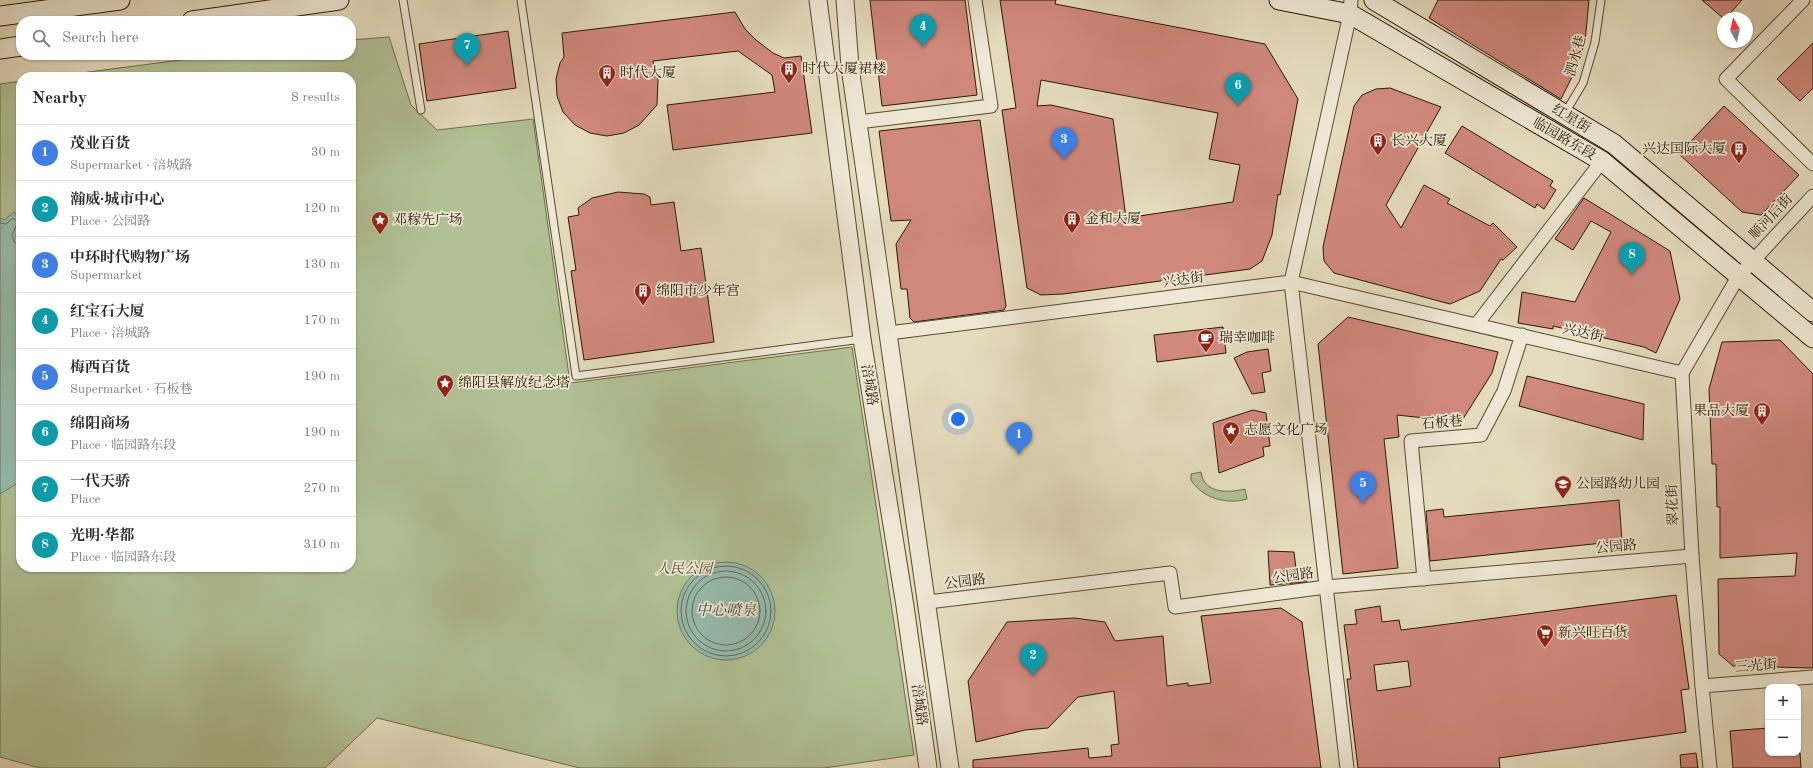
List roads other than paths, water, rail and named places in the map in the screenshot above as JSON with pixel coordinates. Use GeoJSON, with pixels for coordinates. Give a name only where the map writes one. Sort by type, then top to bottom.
{"type":"FeatureCollection","features":[{"type":"Feature","properties":{"kind":"main road"},"geometry":{"type":"LineString","coordinates":[[0,16],[120,0]]}},
{"type":"Feature","properties":{"kind":"main road"},"geometry":{"type":"LineString","coordinates":[[227,16],[339,0]]}},
{"type":"Feature","properties":{"kind":"main road","name":"临园路东段"},"geometry":{"type":"LineString","coordinates":[[1279,0],[1350,7],[1602,161],[1738,277],[1813,338]]}},
{"type":"Feature","properties":{"kind":"main road","name":"红星街"},"geometry":{"type":"LineString","coordinates":[[1374,0],[1614,144],[1752,261]]}},
{"type":"Feature","properties":{"kind":"main road"},"geometry":{"type":"LineString","coordinates":[[0,48],[16,46]]}},
{"type":"Feature","properties":{"kind":"main road"},"geometry":{"type":"LineString","coordinates":[[1752,261],[1813,312]]}},
{"type":"Feature","properties":{"kind":"street","name":"涪城路"},"geometry":{"type":"LineString","coordinates":[[818,0],[862,339],[905,606],[928,768]]}},
{"type":"Feature","properties":{"kind":"street","name":"涪城路"},"geometry":{"type":"LineString","coordinates":[[845,0],[850,67],[928,602],[950,768]]}},
{"type":"Feature","properties":{"kind":"street"},"geometry":{"type":"LineString","coordinates":[[858,122],[991,106],[975,0]]}},
{"type":"Feature","properties":{"kind":"street"},"geometry":{"type":"LineString","coordinates":[[1804,0],[1726,79],[1813,164]]}},
{"type":"Feature","properties":{"kind":"street"},"geometry":{"type":"LineString","coordinates":[[1347,768],[1291,282],[1350,7]]}},
{"type":"Feature","properties":{"kind":"street"},"geometry":{"type":"LineString","coordinates":[[1477,324],[1602,161]]}},
{"type":"Feature","properties":{"kind":"street","name":"顺河后街"},"geometry":{"type":"LineString","coordinates":[[1752,261],[1813,196]]}},
{"type":"Feature","properties":{"kind":"street"},"geometry":{"type":"LineString","coordinates":[[1682,373],[1738,277],[1752,261]]}},
{"type":"Feature","properties":{"kind":"street","name":"兴达街"},"geometry":{"type":"LineString","coordinates":[[889,333],[1291,282],[1477,324],[1682,373]]}},
{"type":"Feature","properties":{"kind":"street","name":"石板巷"},"geometry":{"type":"LineString","coordinates":[[1424,579],[1411,441],[1481,435],[1504,391],[1522,335]]}},
{"type":"Feature","properties":{"kind":"street","name":"翠花街"},"geometry":{"type":"LineString","coordinates":[[1682,373],[1692,556],[1710,768]]}},
{"type":"Feature","properties":{"kind":"street","name":"公园路"},"geometry":{"type":"LineString","coordinates":[[928,602],[1170,573],[1175,607],[1326,587],[1692,556]]}},
{"type":"Feature","properties":{"kind":"street","name":"三光街"},"geometry":{"type":"LineString","coordinates":[[1702,686],[1813,677]]}},
{"type":"Feature","properties":{"kind":"lane"},"geometry":{"type":"LineString","coordinates":[[403,0],[421,110]]}},
{"type":"Feature","properties":{"kind":"lane"},"geometry":{"type":"LineString","coordinates":[[521,0],[576,376],[862,339]]}},
{"type":"Feature","properties":{"kind":"lane","name":"泗水巷"},"geometry":{"type":"LineString","coordinates":[[1564,114],[1583,83],[1595,42],[1601,0]]}},
{"type":"Feature","properties":{"kind":"water"},"geometry":{"type":"Polygon","coordinates":[[[14,212],[16,214],[16,484],[0,494],[0,218],[4,220],[14,212]]]}},
{"type":"Feature","properties":{"kind":"water","name":"中心喷泉"},"geometry":{"type":"Polygon","coordinates":[[[726,562],[745,566],[761,576],[771,592],[775,611],[771,630],[761,646],[745,656],[726,660],[707,656],[691,646],[681,630],[677,611],[681,592],[691,576],[707,566],[726,562]]]}},
{"type":"Feature","properties":{"kind":"place","name":"红宝石大厦"},"geometry":{"type":"Point","coordinates":[923,47]}},
{"type":"Feature","properties":{"kind":"place","name":"一代天骄"},"geometry":{"type":"Point","coordinates":[467,66]}},
{"type":"Feature","properties":{"kind":"place","name":"时代大厦裙楼"},"geometry":{"type":"Point","coordinates":[789,84]}},
{"type":"Feature","properties":{"kind":"place","name":"时代大厦"},"geometry":{"type":"Point","coordinates":[607,88]}},
{"type":"Feature","properties":{"kind":"place","name":"绵阳商场"},"geometry":{"type":"Point","coordinates":[1238,106]}},
{"type":"Feature","properties":{"kind":"place","name":"长兴大厦"},"geometry":{"type":"Point","coordinates":[1378,156]}},
{"type":"Feature","properties":{"kind":"place","name":"中环时代购物广场"},"geometry":{"type":"Point","coordinates":[1064,160]}},
{"type":"Feature","properties":{"kind":"place","name":"兴达国际大厦"},"geometry":{"type":"Point","coordinates":[1739,164]}},
{"type":"Feature","properties":{"kind":"place","name":"金和大厦"},"geometry":{"type":"Point","coordinates":[1072,234]}},
{"type":"Feature","properties":{"kind":"place","name":"邓稼先广场"},"geometry":{"type":"Point","coordinates":[380,235]}},
{"type":"Feature","properties":{"kind":"place","name":"光明·华都"},"geometry":{"type":"Point","coordinates":[1632,275]}},
{"type":"Feature","properties":{"kind":"place","name":"绵阳市少年宫"},"geometry":{"type":"Point","coordinates":[643,306]}},
{"type":"Feature","properties":{"kind":"place","name":"瑞幸咖啡"},"geometry":{"type":"Point","coordinates":[1206,353]}},
{"type":"Feature","properties":{"kind":"place","name":"绵阳县解放纪念塔"},"geometry":{"type":"Point","coordinates":[445,398]}},
{"type":"Feature","properties":{"kind":"place","name":"果品大厦"},"geometry":{"type":"Point","coordinates":[1762,426]}},
{"type":"Feature","properties":{"kind":"place","name":"志愿文化广场"},"geometry":{"type":"Point","coordinates":[1231,445]}},
{"type":"Feature","properties":{"kind":"place","name":"茂业百货"},"geometry":{"type":"Point","coordinates":[1019,455]}},
{"type":"Feature","properties":{"kind":"place","name":"公园路幼儿园"},"geometry":{"type":"Point","coordinates":[1563,499]}},
{"type":"Feature","properties":{"kind":"place","name":"梅西百货"},"geometry":{"type":"Point","coordinates":[1363,504]}},
{"type":"Feature","properties":{"kind":"place","name":"新兴旺百货"},"geometry":{"type":"Point","coordinates":[1545,648]}},
{"type":"Feature","properties":{"kind":"place","name":"瀚威·城市中心"},"geometry":{"type":"Point","coordinates":[1033,676]}},
{"type":"Feature","properties":{"kind":"park label","name":"人民公园"},"geometry":{"type":"Point","coordinates":[684,569]}}]}
